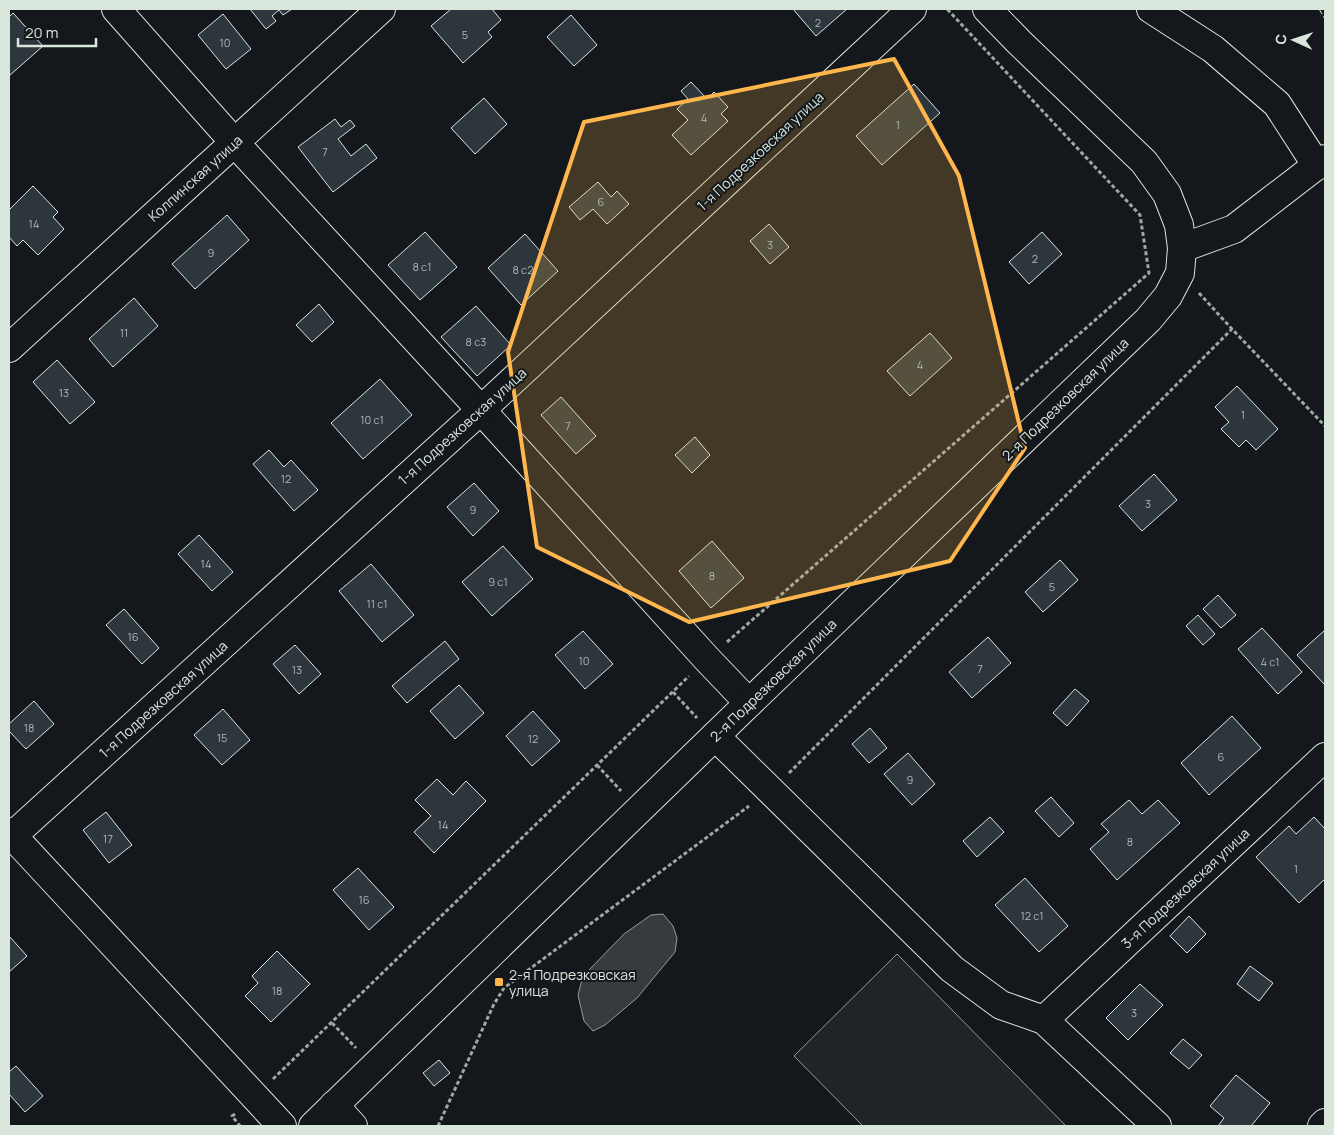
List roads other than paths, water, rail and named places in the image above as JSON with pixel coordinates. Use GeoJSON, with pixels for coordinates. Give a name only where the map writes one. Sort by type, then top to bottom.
{"type":"FeatureCollection","features":[{"type":"Feature","properties":{"kind":"street"},"geometry":{"type":"LineString","coordinates":[[116,9],[234,142],[749,703]]}},
{"type":"Feature","properties":{"kind":"street","name":"Колпинская улица"},"geometry":{"type":"LineString","coordinates":[[9,348],[381,9]]}},
{"type":"Feature","properties":{"kind":"street","name":"1-я Подрезковская улица"},"geometry":{"type":"LineString","coordinates":[[10,836],[481,410],[912,9]]}},
{"type":"Feature","properties":{"kind":"street"},"geometry":{"type":"LineString","coordinates":[[987,9],[1144,162],[1167,194],[1179,224],[1176,272]]}},
{"type":"Feature","properties":{"kind":"street"},"geometry":{"type":"LineString","coordinates":[[1151,9],[1213,49],[1277,104],[1321,162],[1176,272]]}},
{"type":"Feature","properties":{"kind":"street","name":"2-я Подрезковская улица"},"geometry":{"type":"LineString","coordinates":[[313,1126],[749,703],[1148,320],[1176,272]]}},
{"type":"Feature","properties":{"kind":"street"},"geometry":{"type":"LineString","coordinates":[[715,736],[952,969],[1001,1005],[1044,1020],[1157,1126]]}},
{"type":"Feature","properties":{"kind":"street","name":"3-я Подрезковская улица"},"geometry":{"type":"LineString","coordinates":[[1044,1020],[1325,757]]}},
{"type":"Feature","properties":{"kind":"street"},"geometry":{"type":"LineString","coordinates":[[10,836],[282,1126]]}},
{"type":"Feature","properties":{"kind":"street"},"geometry":{"type":"LineString","coordinates":[[334,1105],[353,1126]]}},
{"type":"Feature","properties":{"kind":"street"},"geometry":{"type":"LineString","coordinates":[[1322,1126],[1325,1123]]}},
{"type":"Feature","properties":{"kind":"place","name":"2-я Подрезковская улица"},"geometry":{"type":"Point","coordinates":[499,982]}}]}
